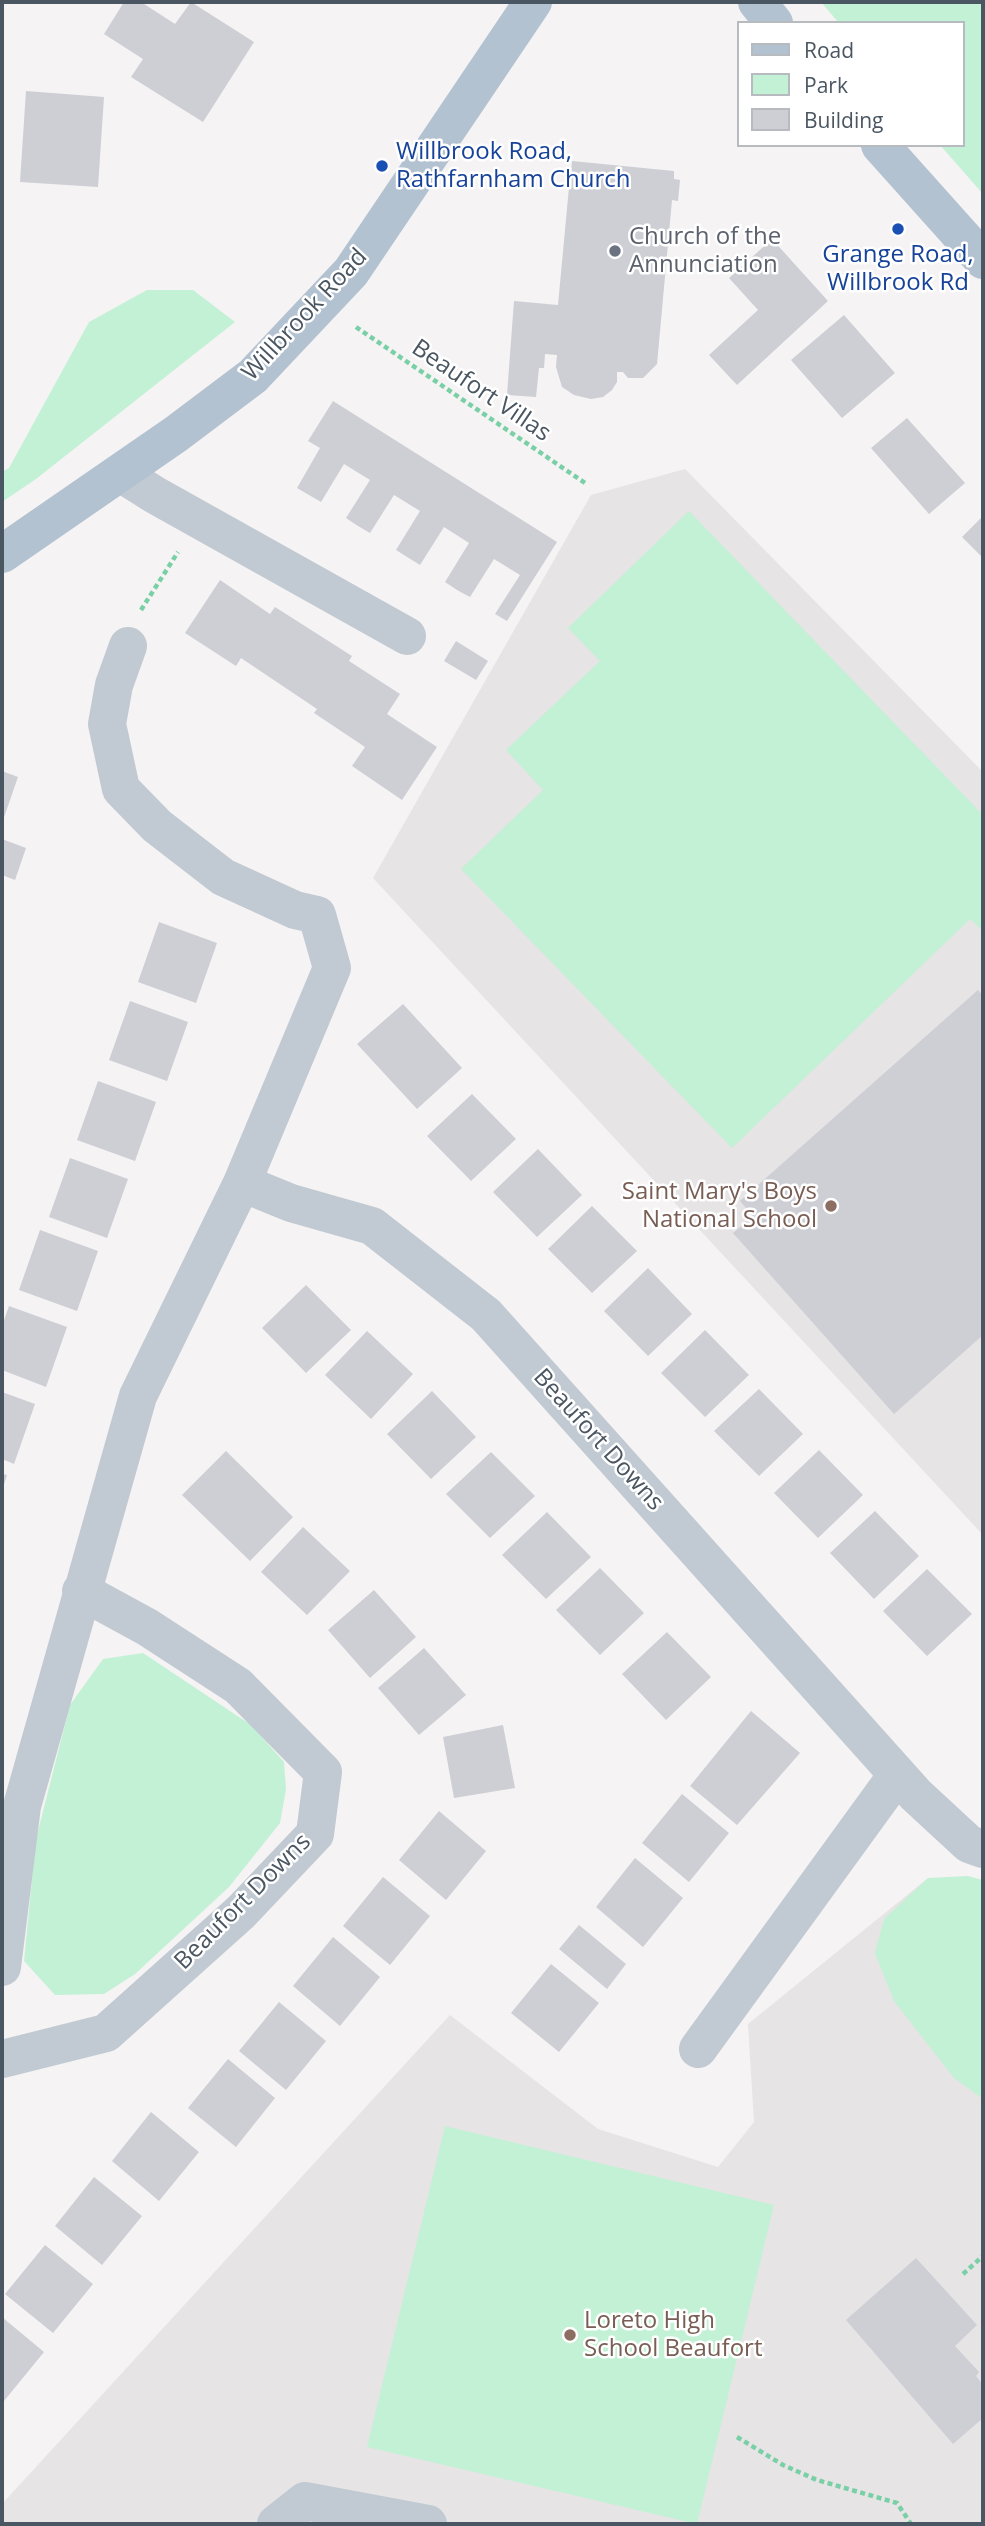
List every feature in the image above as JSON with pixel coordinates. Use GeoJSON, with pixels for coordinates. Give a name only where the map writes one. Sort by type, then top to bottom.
{"type":"FeatureCollection","features":[{"type":"Feature","properties":{"kind":"main road","name":"Willbrook Road"},"geometry":{"type":"LineString","coordinates":[[2,554],[120,473],[253,376],[351,272],[533,2]]}},
{"type":"Feature","properties":{"kind":"main road"},"geometry":{"type":"LineString","coordinates":[[757,2],[772,21]]}},
{"type":"Feature","properties":{"kind":"main road"},"geometry":{"type":"LineString","coordinates":[[882,147],[983,260]]}},
{"type":"Feature","properties":{"kind":"street"},"geometry":{"type":"LineString","coordinates":[[120,473],[407,636]]}},
{"type":"Feature","properties":{"kind":"street"},"geometry":{"type":"LineString","coordinates":[[2,1967],[22,1806],[138,1396],[242,1183],[332,968],[317,915],[295,910],[223,877],[157,826],[121,789],[107,724],[114,685],[131,633]]}},
{"type":"Feature","properties":{"kind":"street","name":"Beaufort Downs"},"geometry":{"type":"LineString","coordinates":[[242,1183],[291,1203],[372,1226],[486,1315],[897,1775],[969,1844],[983,1849]]}},
{"type":"Feature","properties":{"kind":"street","name":"Beaufort Downs"},"geometry":{"type":"LineString","coordinates":[[2,2059],[106,2033],[241,1912],[315,1834],[323,1772],[238,1686],[147,1627],[81,1591]]}},
{"type":"Feature","properties":{"kind":"street"},"geometry":{"type":"LineString","coordinates":[[698,2049],[897,1775]]}},
{"type":"Feature","properties":{"kind":"street"},"geometry":{"type":"LineString","coordinates":[[276,2524],[305,2501],[428,2524]]}},
{"type":"Feature","properties":{"kind":"path","name":"Beaufort Villas"},"geometry":{"type":"LineString","coordinates":[[356,327],[585,484]]}},
{"type":"Feature","properties":{"kind":"path"},"geometry":{"type":"LineString","coordinates":[[131,633],[182,545]]}},
{"type":"Feature","properties":{"kind":"path"},"geometry":{"type":"LineString","coordinates":[[963,2274],[983,2256]]}},
{"type":"Feature","properties":{"kind":"path"},"geometry":{"type":"LineString","coordinates":[[737,2437],[783,2465],[817,2480],[897,2503],[911,2524]]}},
{"type":"Feature","properties":{"kind":"shaded area","name":"Saint Mary's Boys National School"},"geometry":{"type":"Polygon","coordinates":[[[685,469],[983,772],[983,1535],[373,878],[591,495],[685,469]]]}},
{"type":"Feature","properties":{"kind":"shaded area","name":"Loreto High School Beaufort"},"geometry":{"type":"Polygon","coordinates":[[[928,1878],[983,1893],[983,2524],[2,2524],[2,2504],[450,2015],[598,2129],[718,2167],[754,2122],[748,2024],[928,1878]]]}},
{"type":"Feature","properties":{"kind":"green space"},"geometry":{"type":"Polygon","coordinates":[[[821,2],[983,2],[983,194],[942,147],[964,147],[964,21],[837,21],[821,2]]]}},
{"type":"Feature","properties":{"kind":"green space"},"geometry":{"type":"Polygon","coordinates":[[[147,290],[193,290],[235,322],[36,479],[2,502],[2,472],[9,468],[89,322],[147,290]]]}},
{"type":"Feature","properties":{"kind":"green space"},"geometry":{"type":"Polygon","coordinates":[[[689,511],[983,815],[983,931],[970,919],[732,1148],[461,869],[543,790],[506,750],[600,661],[568,628],[689,511]]]}},
{"type":"Feature","properties":{"kind":"green space"},"geometry":{"type":"Polygon","coordinates":[[[143,1653],[251,1725],[284,1762],[286,1789],[280,1823],[229,1887],[135,1974],[104,1994],[55,1995],[24,1961],[36,1839],[70,1705],[103,1659],[143,1653]]]}},
{"type":"Feature","properties":{"kind":"green space"},"geometry":{"type":"Polygon","coordinates":[[[968,1876],[983,1880],[983,2099],[954,2078],[894,2001],[875,1953],[884,1919],[928,1878],[968,1876]]]}},
{"type":"Feature","properties":{"kind":"green space"},"geometry":{"type":"Polygon","coordinates":[[[445,2126],[774,2205],[697,2524],[367,2447],[445,2126]]]}},
{"type":"Feature","properties":{"kind":"building"},"geometry":{"type":"Polygon","coordinates":[[[124,2],[141,2],[175,24],[191,2],[254,42],[203,122],[131,77],[143,59],[104,34],[124,2]]]}},
{"type":"Feature","properties":{"kind":"building"},"geometry":{"type":"Polygon","coordinates":[[[26,91],[104,97],[98,187],[20,182],[26,91]]]}},
{"type":"Feature","properties":{"kind":"building","name":"Church of the Annunciation"},"geometry":{"type":"Polygon","coordinates":[[[572,161],[674,171],[674,179],[680,180],[678,201],[672,200],[657,364],[643,378],[628,378],[623,372],[617,372],[617,382],[612,390],[603,397],[591,399],[574,395],[562,387],[556,367],[557,355],[545,354],[544,368],[539,368],[536,397],[507,395],[514,301],[558,305],[569,187],[565,187],[566,171],[571,172],[572,161]]]}},
{"type":"Feature","properties":{"kind":"building"},"geometry":{"type":"Polygon","coordinates":[[[772,239],[828,301],[737,385],[709,355],[758,310],[729,278],[772,239]]]}},
{"type":"Feature","properties":{"kind":"building"},"geometry":{"type":"Polygon","coordinates":[[[844,315],[895,373],[842,418],[791,360],[844,315]]]}},
{"type":"Feature","properties":{"kind":"building"},"geometry":{"type":"Polygon","coordinates":[[[333,401],[557,542],[507,621],[495,614],[520,575],[494,559],[470,597],[457,590],[445,582],[469,543],[444,527],[420,565],[396,550],[420,511],[394,495],[370,533],[358,526],[346,518],[370,480],[344,464],[321,502],[297,488],[320,448],[308,441],[333,401]]]}},
{"type":"Feature","properties":{"kind":"building"},"geometry":{"type":"Polygon","coordinates":[[[907,418],[965,483],[929,514],[871,448],[907,418]]]}},
{"type":"Feature","properties":{"kind":"building"},"geometry":{"type":"Polygon","coordinates":[[[983,516],[983,558],[962,537],[983,516]]]}},
{"type":"Feature","properties":{"kind":"building"},"geometry":{"type":"Polygon","coordinates":[[[220,580],[270,614],[275,607],[352,656],[349,661],[400,694],[387,714],[437,747],[402,800],[352,766],[365,747],[314,713],[317,709],[241,658],[236,666],[185,633],[220,580]]]}},
{"type":"Feature","properties":{"kind":"building"},"geometry":{"type":"Polygon","coordinates":[[[456,641],[488,661],[476,680],[444,661],[456,641]]]}},
{"type":"Feature","properties":{"kind":"building"},"geometry":{"type":"Polygon","coordinates":[[[2,771],[18,777],[2,823],[2,771]]]}},
{"type":"Feature","properties":{"kind":"building"},"geometry":{"type":"Polygon","coordinates":[[[2,839],[26,848],[15,880],[2,875],[2,839]]]}},
{"type":"Feature","properties":{"kind":"building"},"geometry":{"type":"Polygon","coordinates":[[[159,922],[217,943],[196,1003],[138,982],[159,922]]]}},
{"type":"Feature","properties":{"kind":"building"},"geometry":{"type":"Polygon","coordinates":[[[978,990],[983,996],[983,1335],[894,1414],[733,1233],[753,1216],[740,1201],[978,990]]]}},
{"type":"Feature","properties":{"kind":"building"},"geometry":{"type":"Polygon","coordinates":[[[130,1001],[188,1022],[167,1081],[109,1060],[130,1001]]]}},
{"type":"Feature","properties":{"kind":"building"},"geometry":{"type":"Polygon","coordinates":[[[403,1004],[462,1068],[417,1109],[357,1044],[403,1004]]]}},
{"type":"Feature","properties":{"kind":"building"},"geometry":{"type":"Polygon","coordinates":[[[98,1081],[156,1102],[135,1161],[77,1140],[98,1081]]]}},
{"type":"Feature","properties":{"kind":"building"},"geometry":{"type":"Polygon","coordinates":[[[472,1094],[516,1139],[471,1181],[427,1136],[472,1094]]]}},
{"type":"Feature","properties":{"kind":"building"},"geometry":{"type":"Polygon","coordinates":[[[538,1149],[582,1195],[537,1237],[493,1192],[538,1149]]]}},
{"type":"Feature","properties":{"kind":"building"},"geometry":{"type":"Polygon","coordinates":[[[70,1158],[128,1179],[107,1238],[49,1217],[70,1158]]]}},
{"type":"Feature","properties":{"kind":"building"},"geometry":{"type":"Polygon","coordinates":[[[592,1206],[637,1251],[592,1293],[548,1249],[592,1206]]]}},
{"type":"Feature","properties":{"kind":"building"},"geometry":{"type":"Polygon","coordinates":[[[40,1230],[98,1251],[77,1311],[19,1290],[40,1230]]]}},
{"type":"Feature","properties":{"kind":"building"},"geometry":{"type":"Polygon","coordinates":[[[648,1268],[692,1314],[648,1356],[604,1311],[648,1268]]]}},
{"type":"Feature","properties":{"kind":"building"},"geometry":{"type":"Polygon","coordinates":[[[306,1285],[351,1330],[306,1373],[262,1328],[306,1285]]]}},
{"type":"Feature","properties":{"kind":"building"},"geometry":{"type":"Polygon","coordinates":[[[9,1306],[67,1327],[46,1387],[2,1370],[2,1326],[9,1306]]]}},
{"type":"Feature","properties":{"kind":"building"},"geometry":{"type":"Polygon","coordinates":[[[705,1330],[749,1375],[705,1417],[661,1373],[705,1330]]]}},
{"type":"Feature","properties":{"kind":"building"},"geometry":{"type":"Polygon","coordinates":[[[367,1331],[413,1374],[371,1419],[325,1375],[367,1331]]]}},
{"type":"Feature","properties":{"kind":"building"},"geometry":{"type":"Polygon","coordinates":[[[759,1389],[803,1434],[759,1476],[714,1431],[759,1389]]]}},
{"type":"Feature","properties":{"kind":"building"},"geometry":{"type":"Polygon","coordinates":[[[432,1391],[476,1437],[431,1479],[387,1434],[432,1391]]]}},
{"type":"Feature","properties":{"kind":"building"},"geometry":{"type":"Polygon","coordinates":[[[2,1392],[35,1404],[14,1464],[2,1459],[2,1392]]]}},
{"type":"Feature","properties":{"kind":"building"},"geometry":{"type":"Polygon","coordinates":[[[819,1450],[863,1495],[818,1538],[774,1493],[819,1450]]]}},
{"type":"Feature","properties":{"kind":"building"},"geometry":{"type":"Polygon","coordinates":[[[226,1451],[293,1517],[250,1561],[182,1495],[226,1451]]]}},
{"type":"Feature","properties":{"kind":"building"},"geometry":{"type":"Polygon","coordinates":[[[491,1452],[535,1496],[490,1538],[446,1494],[491,1452]]]}},
{"type":"Feature","properties":{"kind":"building"},"geometry":{"type":"Polygon","coordinates":[[[2,1474],[7,1475],[2,1491],[2,1474]]]}},
{"type":"Feature","properties":{"kind":"building"},"geometry":{"type":"Polygon","coordinates":[[[875,1511],[919,1556],[874,1599],[830,1553],[875,1511]]]}},
{"type":"Feature","properties":{"kind":"building"},"geometry":{"type":"Polygon","coordinates":[[[547,1512],[591,1557],[546,1599],[502,1555],[547,1512]]]}},
{"type":"Feature","properties":{"kind":"building"},"geometry":{"type":"Polygon","coordinates":[[[303,1527],[350,1571],[307,1615],[261,1572],[303,1527]]]}},
{"type":"Feature","properties":{"kind":"building"},"geometry":{"type":"Polygon","coordinates":[[[600,1568],[644,1613],[600,1655],[556,1610],[600,1568]]]}},
{"type":"Feature","properties":{"kind":"building"},"geometry":{"type":"Polygon","coordinates":[[[927,1569],[972,1614],[927,1656],[883,1611],[927,1569]]]}},
{"type":"Feature","properties":{"kind":"building"},"geometry":{"type":"Polygon","coordinates":[[[374,1590],[416,1637],[370,1678],[328,1630],[374,1590]]]}},
{"type":"Feature","properties":{"kind":"building"},"geometry":{"type":"Polygon","coordinates":[[[667,1632],[711,1677],[666,1720],[622,1674],[667,1632]]]}},
{"type":"Feature","properties":{"kind":"building"},"geometry":{"type":"Polygon","coordinates":[[[424,1648],[466,1695],[419,1735],[378,1688],[424,1648]]]}},
{"type":"Feature","properties":{"kind":"building"},"geometry":{"type":"Polygon","coordinates":[[[751,1711],[800,1753],[737,1825],[690,1786],[751,1711]]]}},
{"type":"Feature","properties":{"kind":"building"},"geometry":{"type":"Polygon","coordinates":[[[503,1725],[515,1788],[454,1798],[443,1737],[503,1725]]]}},
{"type":"Feature","properties":{"kind":"building"},"geometry":{"type":"Polygon","coordinates":[[[682,1794],[729,1833],[689,1882],[642,1843],[682,1794]]]}},
{"type":"Feature","properties":{"kind":"building"},"geometry":{"type":"Polygon","coordinates":[[[439,1811],[486,1851],[446,1900],[399,1860],[439,1811]]]}},
{"type":"Feature","properties":{"kind":"building"},"geometry":{"type":"Polygon","coordinates":[[[635,1858],[683,1898],[643,1947],[596,1907],[635,1858]]]}},
{"type":"Feature","properties":{"kind":"building"},"geometry":{"type":"Polygon","coordinates":[[[383,1877],[430,1916],[390,1965],[343,1926],[383,1877]]]}},
{"type":"Feature","properties":{"kind":"building"},"geometry":{"type":"Polygon","coordinates":[[[579,1925],[626,1964],[607,1989],[559,1949],[579,1925]]]}},
{"type":"Feature","properties":{"kind":"building"},"geometry":{"type":"Polygon","coordinates":[[[333,1937],[380,1977],[340,2026],[293,1986],[333,1937]]]}},
{"type":"Feature","properties":{"kind":"building"},"geometry":{"type":"Polygon","coordinates":[[[551,1964],[599,2003],[559,2052],[511,2013],[551,1964]]]}},
{"type":"Feature","properties":{"kind":"building"},"geometry":{"type":"Polygon","coordinates":[[[279,2002],[326,2041],[286,2090],[239,2051],[279,2002]]]}},
{"type":"Feature","properties":{"kind":"building"},"geometry":{"type":"Polygon","coordinates":[[[228,2059],[275,2098],[236,2147],[188,2108],[228,2059]]]}},
{"type":"Feature","properties":{"kind":"building"},"geometry":{"type":"Polygon","coordinates":[[[151,2112],[199,2152],[159,2201],[112,2161],[151,2112]]]}},
{"type":"Feature","properties":{"kind":"building"},"geometry":{"type":"Polygon","coordinates":[[[94,2177],[142,2216],[102,2265],[55,2226],[94,2177]]]}},
{"type":"Feature","properties":{"kind":"building"},"geometry":{"type":"Polygon","coordinates":[[[45,2245],[93,2284],[53,2333],[5,2294],[45,2245]]]}},
{"type":"Feature","properties":{"kind":"building"},"geometry":{"type":"Polygon","coordinates":[[[916,2258],[977,2325],[955,2346],[979,2372],[976,2376],[983,2385],[983,2418],[953,2444],[846,2320],[916,2258]]]}},
{"type":"Feature","properties":{"kind":"building"},"geometry":{"type":"Polygon","coordinates":[[[2,2317],[44,2352],[4,2401],[2,2399],[2,2317]]]}},
{"type":"Feature","properties":{"kind":"place","name":"Willbrook Road, Rathfarnham Church"},"geometry":{"type":"Point","coordinates":[382,166]}},
{"type":"Feature","properties":{"kind":"place","name":"Grange Road, Willbrook Rd"},"geometry":{"type":"Point","coordinates":[898,229]}},
{"type":"Feature","properties":{"kind":"place","name":"Church of the Annunciation"},"geometry":{"type":"Point","coordinates":[615,251]}},
{"type":"Feature","properties":{"kind":"place","name":"Saint Mary's Boys National School"},"geometry":{"type":"Point","coordinates":[831,1206]}},
{"type":"Feature","properties":{"kind":"place","name":"Loreto High School Beaufort"},"geometry":{"type":"Point","coordinates":[570,2335]}}]}
